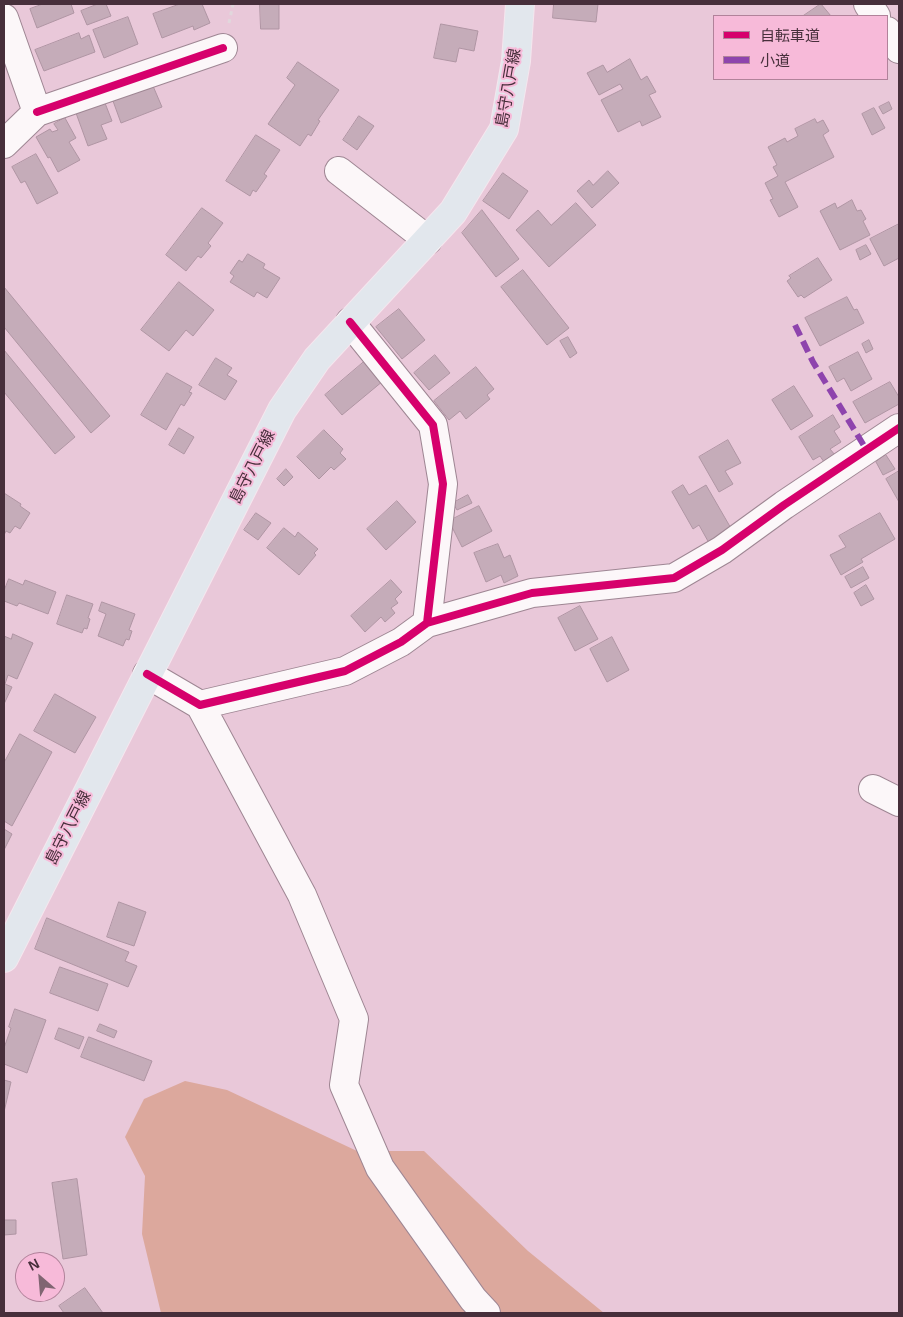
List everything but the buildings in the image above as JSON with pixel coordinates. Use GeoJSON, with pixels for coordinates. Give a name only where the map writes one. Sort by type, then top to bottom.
{"type":"FeatureCollection","features":[{"type":"Feature","properties":{"kind":"main road","name":"島守八戸線"},"geometry":{"type":"LineString","coordinates":[[4,958],[282,410],[317,359],[453,212],[504,129],[516,61],[520,4]]}},
{"type":"Feature","properties":{"kind":"street"},"geometry":{"type":"LineString","coordinates":[[868,4],[875,15]]}},
{"type":"Feature","properties":{"kind":"street"},"geometry":{"type":"LineString","coordinates":[[4,18],[37,112]]}},
{"type":"Feature","properties":{"kind":"street"},"geometry":{"type":"LineString","coordinates":[[888,32],[899,49]]}},
{"type":"Feature","properties":{"kind":"street"},"geometry":{"type":"LineString","coordinates":[[4,144],[37,112],[224,48]]}},
{"type":"Feature","properties":{"kind":"street"},"geometry":{"type":"LineString","coordinates":[[338,171],[428,240]]}},
{"type":"Feature","properties":{"kind":"street"},"geometry":{"type":"LineString","coordinates":[[350,322],[433,425],[443,484],[427,623]]}},
{"type":"Feature","properties":{"kind":"street"},"geometry":{"type":"LineString","coordinates":[[200,705],[345,670],[401,642],[427,623],[532,593],[674,578],[722,550],[784,505],[899,428]]}},
{"type":"Feature","properties":{"kind":"street"},"geometry":{"type":"LineString","coordinates":[[147,674],[200,705],[302,895],[354,1019],[344,1085],[380,1168],[473,1299],[486,1313]]}},
{"type":"Feature","properties":{"kind":"street"},"geometry":{"type":"LineString","coordinates":[[873,789],[899,802]]}},
{"type":"Feature","properties":{"kind":"shaded area"},"geometry":{"type":"Polygon","coordinates":[[[185,1081],[227,1090],[357,1151],[424,1151],[528,1251],[604,1313],[161,1313],[142,1234],[145,1176],[125,1137],[144,1099],[185,1081]]]}},
{"type":"Feature","properties":{"kind":"marked path"},"geometry":{"type":"LineString","coordinates":[[795,325],[813,362],[866,449]]}},
{"type":"Feature","properties":{"kind":"cycle path"},"geometry":{"type":"LineString","coordinates":[[37,112],[223,48]]}},
{"type":"Feature","properties":{"kind":"cycle path"},"geometry":{"type":"LineString","coordinates":[[350,322],[433,425],[443,484],[427,623]]}},
{"type":"Feature","properties":{"kind":"cycle path"},"geometry":{"type":"LineString","coordinates":[[147,674],[200,705],[345,671],[401,642],[427,623],[532,593],[674,578],[722,550],[784,505],[899,428]]}}]}
